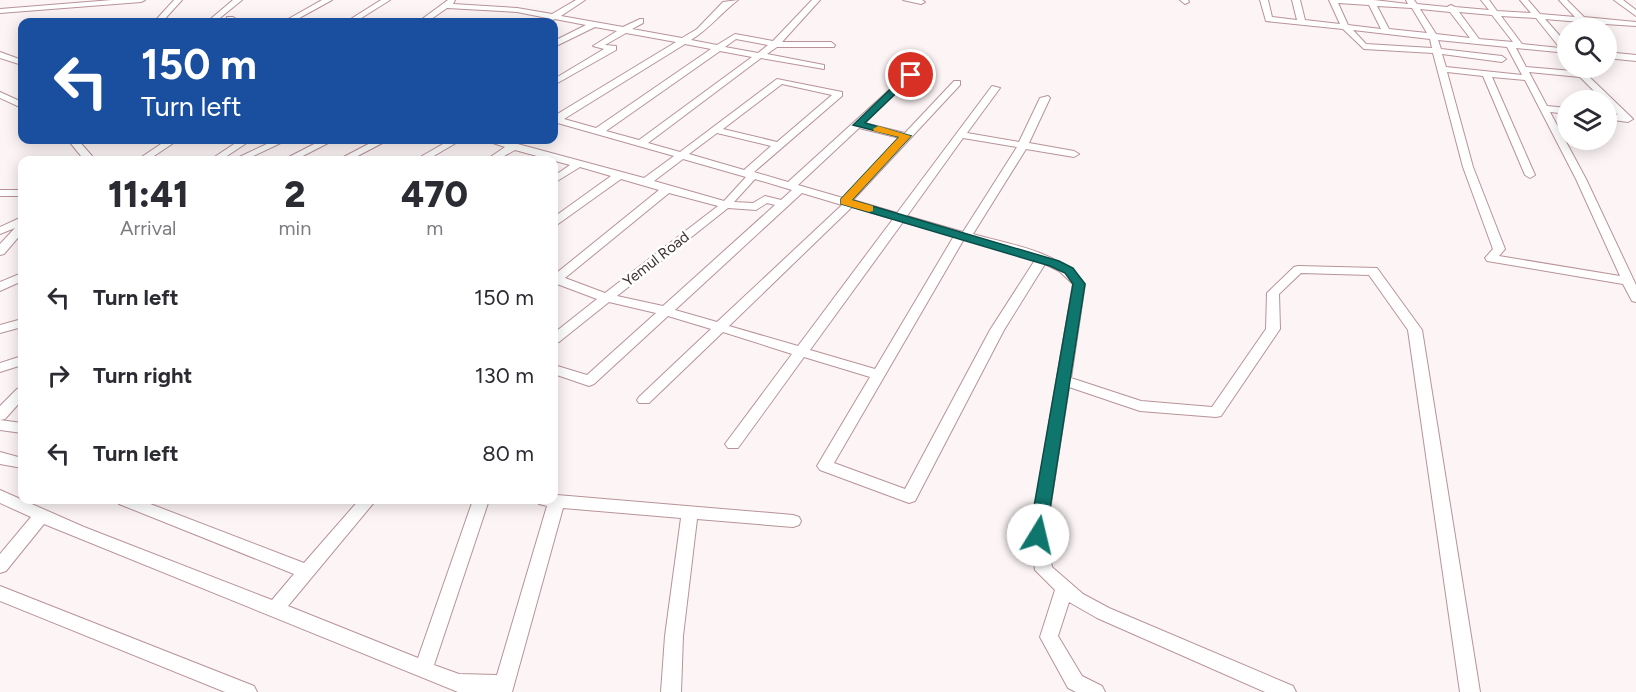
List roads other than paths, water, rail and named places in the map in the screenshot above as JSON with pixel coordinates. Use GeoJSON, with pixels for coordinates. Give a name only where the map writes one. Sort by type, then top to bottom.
{"type":"FeatureCollection","features":[{"type":"Feature","properties":{"kind":"street"},"geometry":{"type":"LineString","coordinates":[[0,11],[153,0]]}},
{"type":"Feature","properties":{"kind":"street"},"geometry":{"type":"LineString","coordinates":[[162,18],[178,0]]}},
{"type":"Feature","properties":{"kind":"street"},"geometry":{"type":"LineString","coordinates":[[216,18],[238,0]]}},
{"type":"Feature","properties":{"kind":"street"},"geometry":{"type":"LineString","coordinates":[[294,18],[328,0]]}},
{"type":"Feature","properties":{"kind":"street"},"geometry":{"type":"LineString","coordinates":[[357,18],[386,0]]}},
{"type":"Feature","properties":{"kind":"street"},"geometry":{"type":"LineString","coordinates":[[428,18],[454,0]]}},
{"type":"Feature","properties":{"kind":"street"},"geometry":{"type":"LineString","coordinates":[[501,9],[516,0]]}},
{"type":"Feature","properties":{"kind":"street"},"geometry":{"type":"LineString","coordinates":[[554,17],[580,0]]}},
{"type":"Feature","properties":{"kind":"street"},"geometry":{"type":"LineString","coordinates":[[558,118],[700,30],[726,4],[734,0]]}},
{"type":"Feature","properties":{"kind":"street"},"geometry":{"type":"LineString","coordinates":[[640,144],[776,44],[816,0]]}},
{"type":"Feature","properties":{"kind":"street"},"geometry":{"type":"LineString","coordinates":[[907,0],[921,2]]}},
{"type":"Feature","properties":{"kind":"street"},"geometry":{"type":"LineString","coordinates":[[1264,0],[1269,19],[1556,49]]}},
{"type":"Feature","properties":{"kind":"street"},"geometry":{"type":"LineString","coordinates":[[1296,0],[1302,23]]}},
{"type":"Feature","properties":{"kind":"street"},"geometry":{"type":"LineString","coordinates":[[1502,59],[1437,51],[1364,46],[1345,27],[1334,0],[1412,3],[1453,10],[1560,18]]}},
{"type":"Feature","properties":{"kind":"street"},"geometry":{"type":"LineString","coordinates":[[1446,0],[1476,41]]}},
{"type":"Feature","properties":{"kind":"street"},"geometry":{"type":"LineString","coordinates":[[1485,0],[1520,46]]}},
{"type":"Feature","properties":{"kind":"street"},"geometry":{"type":"LineString","coordinates":[[1524,0],[1557,39]]}},
{"type":"Feature","properties":{"kind":"street"},"geometry":{"type":"LineString","coordinates":[[1563,0],[1581,18]]}},
{"type":"Feature","properties":{"kind":"street"},"geometry":{"type":"LineString","coordinates":[[1618,0],[1636,14]]}},
{"type":"Feature","properties":{"kind":"street"},"geometry":{"type":"LineString","coordinates":[[1371,2],[1386,32]]}},
{"type":"Feature","properties":{"kind":"street"},"geometry":{"type":"LineString","coordinates":[[1412,3],[1433,36],[1468,167],[1499,249],[1491,258],[1628,281]]}},
{"type":"Feature","properties":{"kind":"street"},"geometry":{"type":"LineString","coordinates":[[446,6],[501,9],[554,17],[821,67]]}},
{"type":"Feature","properties":{"kind":"street"},"geometry":{"type":"LineString","coordinates":[[558,80],[613,48],[597,45],[640,21]]}},
{"type":"Feature","properties":{"kind":"street"},"geometry":{"type":"LineString","coordinates":[[1617,23],[1636,24]]}},
{"type":"Feature","properties":{"kind":"street"},"geometry":{"type":"LineString","coordinates":[[558,42],[593,25]]}},
{"type":"Feature","properties":{"kind":"street"},"geometry":{"type":"LineString","coordinates":[[597,132],[735,36],[776,44],[831,45]]}},
{"type":"Feature","properties":{"kind":"street"},"geometry":{"type":"LineString","coordinates":[[1510,45],[1581,179],[1636,298]]}},
{"type":"Feature","properties":{"kind":"street"},"geometry":{"type":"LineString","coordinates":[[0,55],[18,62]]}},
{"type":"Feature","properties":{"kind":"street"},"geometry":{"type":"LineString","coordinates":[[1617,56],[1636,58]]}},
{"type":"Feature","properties":{"kind":"street"},"geometry":{"type":"LineString","coordinates":[[1442,69],[1486,73],[1557,74]]}},
{"type":"Feature","properties":{"kind":"street"},"geometry":{"type":"LineString","coordinates":[[1486,73],[1530,175]]}},
{"type":"Feature","properties":{"kind":"street"},"geometry":{"type":"LineString","coordinates":[[558,370],[589,381],[783,204],[795,187],[911,75]]}},
{"type":"Feature","properties":{"kind":"street"},"geometry":{"type":"LineString","coordinates":[[1586,78],[1599,90]]}},
{"type":"Feature","properties":{"kind":"street","name":"Yemul Road"},"geometry":{"type":"LineString","coordinates":[[558,336],[726,205],[749,174],[778,145],[839,94],[780,81],[716,130]]}},
{"type":"Feature","properties":{"kind":"street"},"geometry":{"type":"LineString","coordinates":[[644,400],[848,202],[906,136],[957,83]]}},
{"type":"Feature","properties":{"kind":"street"},"geometry":{"type":"LineString","coordinates":[[733,444],[995,88]]}},
{"type":"Feature","properties":{"kind":"street"},"geometry":{"type":"LineString","coordinates":[[0,95],[18,103]]}},
{"type":"Feature","properties":{"kind":"street"},"geometry":{"type":"LineString","coordinates":[[1042,259],[997,330],[909,497],[825,466],[878,375],[1022,146],[1046,98]]}},
{"type":"Feature","properties":{"kind":"street"},"geometry":{"type":"LineString","coordinates":[[1617,107],[1628,118],[1617,117]]}},
{"type":"Feature","properties":{"kind":"street"},"geometry":{"type":"LineString","coordinates":[[1544,108],[1557,110]]}},
{"type":"Feature","properties":{"kind":"street"},"geometry":{"type":"LineString","coordinates":[[558,121],[848,202],[1042,259],[1069,270],[1079,284],[1038,535],[1044,570],[1077,599],[1103,613],[1286,692]]}},
{"type":"Feature","properties":{"kind":"street"},"geometry":{"type":"LineString","coordinates":[[858,125],[906,136]]}},
{"type":"Feature","properties":{"kind":"street"},"geometry":{"type":"LineString","coordinates":[[646,182],[716,130],[778,145]]}},
{"type":"Feature","properties":{"kind":"street"},"geometry":{"type":"LineString","coordinates":[[961,135],[1074,154]]}},
{"type":"Feature","properties":{"kind":"street"},"geometry":{"type":"LineString","coordinates":[[76,144],[87,156]]}},
{"type":"Feature","properties":{"kind":"street"},"geometry":{"type":"LineString","coordinates":[[148,156],[167,144]]}},
{"type":"Feature","properties":{"kind":"street"},"geometry":{"type":"LineString","coordinates":[[221,156],[240,144]]}},
{"type":"Feature","properties":{"kind":"street"},"geometry":{"type":"LineString","coordinates":[[247,156],[273,144]]}},
{"type":"Feature","properties":{"kind":"street"},"geometry":{"type":"LineString","coordinates":[[296,156],[321,144]]}},
{"type":"Feature","properties":{"kind":"street"},"geometry":{"type":"LineString","coordinates":[[351,156],[375,144]]}},
{"type":"Feature","properties":{"kind":"street"},"geometry":{"type":"LineString","coordinates":[[427,156],[449,144]]}},
{"type":"Feature","properties":{"kind":"street"},"geometry":{"type":"LineString","coordinates":[[506,144],[548,156]]}},
{"type":"Feature","properties":{"kind":"street"},"geometry":{"type":"LineString","coordinates":[[498,156],[514,146]]}},
{"type":"Feature","properties":{"kind":"street"},"geometry":{"type":"LineString","coordinates":[[537,156],[541,154]]}},
{"type":"Feature","properties":{"kind":"street"},"geometry":{"type":"LineString","coordinates":[[558,159],[726,205],[756,207],[765,199],[783,204]]}},
{"type":"Feature","properties":{"kind":"street"},"geometry":{"type":"LineString","coordinates":[[558,177],[578,164]]}},
{"type":"Feature","properties":{"kind":"street"},"geometry":{"type":"LineString","coordinates":[[558,219],[619,175]]}},
{"type":"Feature","properties":{"kind":"street"},"geometry":{"type":"LineString","coordinates":[[558,278],[667,189]]}},
{"type":"Feature","properties":{"kind":"street"},"geometry":{"type":"LineString","coordinates":[[0,193],[18,193]]}},
{"type":"Feature","properties":{"kind":"street"},"geometry":{"type":"LineString","coordinates":[[0,231],[18,222]]}},
{"type":"Feature","properties":{"kind":"street"},"geometry":{"type":"LineString","coordinates":[[0,251],[18,231]]}},
{"type":"Feature","properties":{"kind":"street"},"geometry":{"type":"LineString","coordinates":[[1063,380],[1140,406],[1216,412],[1273,329],[1273,293],[1298,270],[1312,268],[1373,272],[1415,330],[1470,692]]}},
{"type":"Feature","properties":{"kind":"street"},"geometry":{"type":"LineString","coordinates":[[0,287],[18,278]]}},
{"type":"Feature","properties":{"kind":"street"},"geometry":{"type":"LineString","coordinates":[[558,281],[606,298],[666,310],[878,375]]}},
{"type":"Feature","properties":{"kind":"street"},"geometry":{"type":"LineString","coordinates":[[0,329],[18,324]]}},
{"type":"Feature","properties":{"kind":"street"},"geometry":{"type":"LineString","coordinates":[[0,368],[18,361]]}},
{"type":"Feature","properties":{"kind":"street"},"geometry":{"type":"LineString","coordinates":[[0,415],[18,396]]}},
{"type":"Feature","properties":{"kind":"street"},"geometry":{"type":"LineString","coordinates":[[0,425],[18,427]]}},
{"type":"Feature","properties":{"kind":"street"},"geometry":{"type":"LineString","coordinates":[[0,496],[165,567],[423,670],[456,688],[504,688],[550,504]]}},
{"type":"Feature","properties":{"kind":"street"},"geometry":{"type":"LineString","coordinates":[[558,501],[793,521]]}},
{"type":"Feature","properties":{"kind":"street"},"geometry":{"type":"LineString","coordinates":[[135,504],[307,572]]}},
{"type":"Feature","properties":{"kind":"street"},"geometry":{"type":"LineString","coordinates":[[275,609],[365,504]]}},
{"type":"Feature","properties":{"kind":"street"},"geometry":{"type":"LineString","coordinates":[[423,670],[480,504]]}},
{"type":"Feature","properties":{"kind":"street"},"geometry":{"type":"LineString","coordinates":[[671,692],[674,636],[690,512]]}},
{"type":"Feature","properties":{"kind":"street"},"geometry":{"type":"LineString","coordinates":[[0,566],[42,515]]}},
{"type":"Feature","properties":{"kind":"street"},"geometry":{"type":"LineString","coordinates":[[1064,588],[1049,637],[1077,687],[1095,692]]}},
{"type":"Feature","properties":{"kind":"street"},"geometry":{"type":"LineString","coordinates":[[0,593],[247,692]]}}]}
